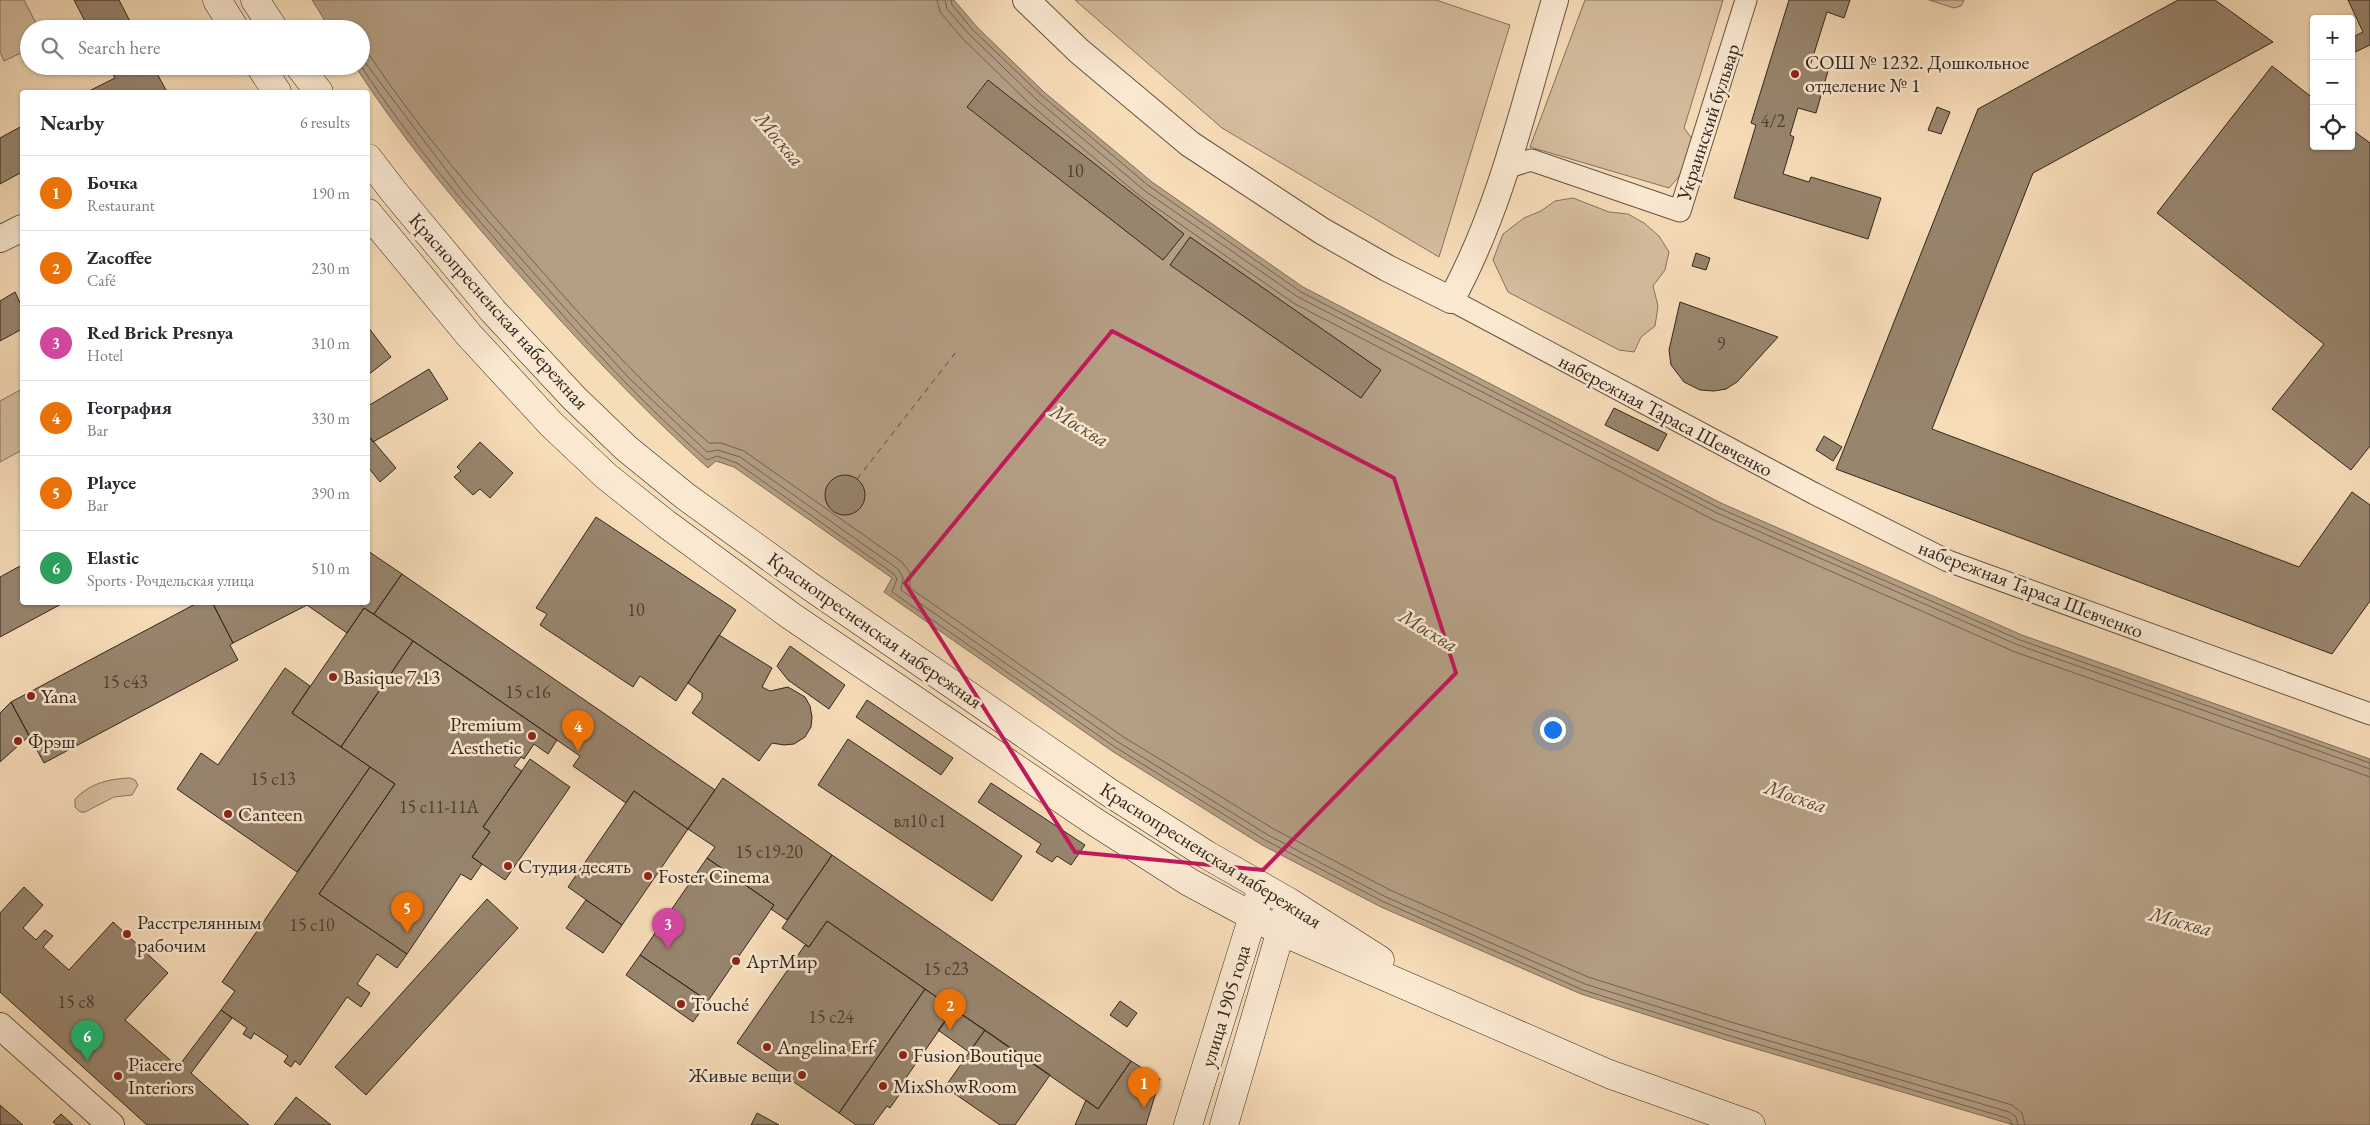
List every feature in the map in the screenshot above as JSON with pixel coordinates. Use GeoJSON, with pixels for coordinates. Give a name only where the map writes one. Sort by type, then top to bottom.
{"type":"FeatureCollection","features":[{"type":"Feature","properties":{"kind":"main road"},"geometry":{"type":"LineString","coordinates":[[217,0],[230,20]]}},
{"type":"Feature","properties":{"kind":"main road"},"geometry":{"type":"LineString","coordinates":[[255,0],[268,20]]}},
{"type":"Feature","properties":{"kind":"main road"},"geometry":{"type":"LineString","coordinates":[[266,75],[276,90]]}},
{"type":"Feature","properties":{"kind":"main road","name":"Краснопресненская набережная"},"geometry":{"type":"LineString","coordinates":[[370,161],[493,311],[574,398],[626,448],[685,496],[827,599],[1125,803],[1206,855],[1289,902],[1459,1010]]}},
{"type":"Feature","properties":{"kind":"main road","name":"Краснопресненская набережная"},"geometry":{"type":"LineString","coordinates":[[370,215],[469,335],[551,424],[606,476],[665,523],[791,616],[1095,822],[1189,882],[1280,930],[1459,1010],[1610,1074],[1750,1125]]}},
{"type":"Feature","properties":{"kind":"main road","name":"улица 1905 года"},"geometry":{"type":"LineString","coordinates":[[1188,1125],[1262,886]]}},
{"type":"Feature","properties":{"kind":"main road","name":"улица 1905 года"},"geometry":{"type":"LineString","coordinates":[[1224,1125],[1289,902]]}},
{"type":"Feature","properties":{"kind":"street","name":"набережная Тараса Шевченко"},"geometry":{"type":"LineString","coordinates":[[1026,0],[1079,50],[1190,144],[1322,231],[1387,268],[1451,300],[1792,482],[1948,561],[2370,714]]}},
{"type":"Feature","properties":{"kind":"street"},"geometry":{"type":"LineString","coordinates":[[1451,300],[1468,269],[1506,168],[1555,0]]}},
{"type":"Feature","properties":{"kind":"street","name":"Украинский бульвар"},"geometry":{"type":"LineString","coordinates":[[1506,168],[1531,160],[1680,211],[1746,0]]}},
{"type":"Feature","properties":{"kind":"street"},"geometry":{"type":"LineString","coordinates":[[281,90],[307,78]]}},
{"type":"Feature","properties":{"kind":"street"},"geometry":{"type":"LineString","coordinates":[[0,240],[20,229]]}},
{"type":"Feature","properties":{"kind":"street"},"geometry":{"type":"LineString","coordinates":[[0,1026],[111,1125]]}},
{"type":"Feature","properties":{"kind":"highlighted area"},"geometry":{"type":"Polygon","coordinates":[[[1112,331],[1394,478],[1456,673],[1263,870],[1075,852],[905,583],[1112,331]]]}},
{"type":"Feature","properties":{"kind":"shaded area"},"geometry":{"type":"Polygon","coordinates":[[[0,0],[24,0],[34,20],[20,20],[20,53],[4,61],[0,52],[0,0]]]}},
{"type":"Feature","properties":{"kind":"shaded area"},"geometry":{"type":"Polygon","coordinates":[[[1075,0],[1436,0],[1510,25],[1439,257],[1222,128],[1075,0]]]}},
{"type":"Feature","properties":{"kind":"shaded area"},"geometry":{"type":"Polygon","coordinates":[[[1585,0],[1723,0],[1684,128],[1693,140],[1683,172],[1669,188],[1530,147],[1585,0]]]}},
{"type":"Feature","properties":{"kind":"shaded area"},"geometry":{"type":"Polygon","coordinates":[[[1929,0],[1964,0],[1961,6],[1954,8],[1929,0]]]}},
{"type":"Feature","properties":{"kind":"shaded area"},"geometry":{"type":"Polygon","coordinates":[[[1573,198],[1609,212],[1628,214],[1644,223],[1659,236],[1669,252],[1665,270],[1653,286],[1658,306],[1655,326],[1641,337],[1634,352],[1619,350],[1508,292],[1493,260],[1503,234],[1524,218],[1541,211],[1555,201],[1573,198]]]}},
{"type":"Feature","properties":{"kind":"shaded area"},"geometry":{"type":"Polygon","coordinates":[[[20,390],[20,451],[0,462],[0,401],[20,390]]]}},
{"type":"Feature","properties":{"kind":"shaded area"},"geometry":{"type":"Polygon","coordinates":[[[130,778],[135,780],[138,785],[132,795],[114,797],[85,812],[80,812],[75,807],[75,799],[87,789],[114,779],[130,778]]]}},
{"type":"Feature","properties":{"kind":"water","name":"Москва"},"geometry":{"type":"Polygon","coordinates":[[[312,0],[954,0],[977,27],[1044,92],[1152,182],[1303,287],[1721,503],[2022,635],[2370,759],[2370,1125],[2014,1125],[1726,1040],[1581,994],[1381,907],[1262,845],[1112,751],[884,592],[892,578],[734,467],[716,461],[708,468],[609,372],[539,297],[473,222],[392,120],[361,75],[370,75],[370,20],[324,20],[312,0]]]}},
{"type":"Feature","properties":{"kind":"building"},"geometry":{"type":"Polygon","coordinates":[[[74,0],[119,0],[129,20],[84,20],[74,0]]]}},
{"type":"Feature","properties":{"kind":"building"},"geometry":{"type":"Polygon","coordinates":[[[1789,0],[1850,0],[1844,18],[1827,12],[1810,66],[1828,71],[1816,113],[1798,108],[1790,135],[1794,137],[1783,174],[1809,182],[1811,177],[1881,198],[1868,239],[1734,198],[1756,125],[1751,123],[1789,0]]]}},
{"type":"Feature","properties":{"kind":"building"},"geometry":{"type":"Polygon","coordinates":[[[2178,0],[2215,0],[2273,42],[2033,173],[1932,429],[2299,567],[2352,492],[2370,505],[2370,601],[2332,654],[1836,469],[1978,109],[2178,0]]]}},
{"type":"Feature","properties":{"kind":"building"},"geometry":{"type":"Polygon","coordinates":[[[2348,0],[2370,0],[2370,45],[2355,52],[2355,36],[2363,32],[2348,0]]]}},
{"type":"Feature","properties":{"kind":"building"},"geometry":{"type":"Polygon","coordinates":[[[2272,66],[2310,96],[2310,150],[2355,150],[2355,132],[2370,143],[2370,446],[2351,470],[2272,409],[2324,344],[2157,213],[2272,66]]]}},
{"type":"Feature","properties":{"kind":"building"},"geometry":{"type":"Polygon","coordinates":[[[113,75],[158,75],[166,90],[91,90],[115,78],[113,75]]]}},
{"type":"Feature","properties":{"kind":"building"},"geometry":{"type":"Polygon","coordinates":[[[988,80],[1184,234],[1163,260],[967,107],[988,80]]]}},
{"type":"Feature","properties":{"kind":"building"},"geometry":{"type":"Polygon","coordinates":[[[1937,107],[1950,112],[1941,134],[1928,130],[1937,107]]]}},
{"type":"Feature","properties":{"kind":"building"},"geometry":{"type":"Polygon","coordinates":[[[20,127],[20,173],[0,184],[0,138],[20,127]]]}},
{"type":"Feature","properties":{"kind":"building"},"geometry":{"type":"Polygon","coordinates":[[[1190,237],[1381,370],[1361,398],[1170,265],[1190,237]]]}},
{"type":"Feature","properties":{"kind":"building"},"geometry":{"type":"Polygon","coordinates":[[[1696,253],[1710,258],[1706,270],[1692,266],[1696,253]]]}},
{"type":"Feature","properties":{"kind":"building"},"geometry":{"type":"Polygon","coordinates":[[[15,292],[20,303],[20,330],[0,341],[0,301],[15,292]]]}},
{"type":"Feature","properties":{"kind":"building"},"geometry":{"type":"Polygon","coordinates":[[[1680,302],[1778,337],[1737,382],[1726,389],[1714,391],[1700,390],[1684,382],[1671,365],[1669,350],[1680,302]]]}},
{"type":"Feature","properties":{"kind":"building"},"geometry":{"type":"Polygon","coordinates":[[[370,330],[391,357],[370,373],[370,330]]]}},
{"type":"Feature","properties":{"kind":"building"},"geometry":{"type":"Polygon","coordinates":[[[429,369],[448,399],[373,442],[370,438],[370,405],[429,369]]]}},
{"type":"Feature","properties":{"kind":"building"},"geometry":{"type":"Polygon","coordinates":[[[1614,408],[1667,434],[1658,451],[1605,425],[1614,408]]]}},
{"type":"Feature","properties":{"kind":"building"},"geometry":{"type":"Polygon","coordinates":[[[1824,436],[1842,447],[1833,461],[1816,450],[1824,436]]]}},
{"type":"Feature","properties":{"kind":"building"},"geometry":{"type":"Polygon","coordinates":[[[370,437],[396,468],[380,482],[370,470],[370,437]]]}},
{"type":"Feature","properties":{"kind":"building"},"geometry":{"type":"Polygon","coordinates":[[[480,442],[513,473],[490,498],[480,489],[473,495],[454,477],[461,471],[457,467],[480,442]]]}},
{"type":"Feature","properties":{"kind":"building"},"geometry":{"type":"Polygon","coordinates":[[[849,475],[856,478],[862,484],[865,495],[864,503],[856,512],[849,515],[841,515],[834,512],[826,503],[825,491],[828,484],[837,476],[849,475]]]}},
{"type":"Feature","properties":{"kind":"building"},"geometry":{"type":"Polygon","coordinates":[[[596,517],[736,610],[676,701],[640,676],[633,687],[540,625],[547,614],[536,608],[596,517]]]}},
{"type":"Feature","properties":{"kind":"building"},"geometry":{"type":"Polygon","coordinates":[[[370,552],[402,574],[374,614],[364,608],[347,633],[307,605],[370,605],[370,552]]]}},
{"type":"Feature","properties":{"kind":"building"},"geometry":{"type":"Polygon","coordinates":[[[20,566],[20,605],[59,605],[0,637],[0,577],[20,566]]]}},
{"type":"Feature","properties":{"kind":"building"},"geometry":{"type":"Polygon","coordinates":[[[402,574],[715,790],[688,829],[634,791],[626,803],[573,766],[580,756],[374,614],[402,574]]]}},
{"type":"Feature","properties":{"kind":"building"},"geometry":{"type":"Polygon","coordinates":[[[193,605],[214,605],[233,643],[230,645],[238,660],[44,763],[11,702],[193,605]]]}},
{"type":"Feature","properties":{"kind":"building"},"geometry":{"type":"Polygon","coordinates":[[[214,605],[307,605],[233,643],[214,605]]]}},
{"type":"Feature","properties":{"kind":"building"},"geometry":{"type":"Polygon","coordinates":[[[364,608],[413,641],[341,747],[292,713],[364,608]]]}},
{"type":"Feature","properties":{"kind":"building"},"geometry":{"type":"Polygon","coordinates":[[[719,635],[772,668],[762,687],[770,691],[788,687],[805,697],[810,706],[812,717],[811,727],[805,737],[794,744],[772,743],[759,761],[692,713],[702,699],[702,693],[688,683],[719,635]]]}},
{"type":"Feature","properties":{"kind":"building"},"geometry":{"type":"Polygon","coordinates":[[[413,641],[557,740],[548,754],[534,744],[524,759],[521,757],[514,766],[522,771],[483,827],[490,832],[472,857],[482,864],[471,880],[461,874],[407,954],[319,894],[395,784],[341,747],[413,641]]]}},
{"type":"Feature","properties":{"kind":"building"},"geometry":{"type":"Polygon","coordinates":[[[790,646],[845,685],[829,709],[788,680],[777,666],[790,646]]]}},
{"type":"Feature","properties":{"kind":"building"},"geometry":{"type":"Polygon","coordinates":[[[285,668],[310,686],[292,713],[370,767],[297,872],[177,789],[201,753],[218,765],[285,668]]]}},
{"type":"Feature","properties":{"kind":"building"},"geometry":{"type":"Polygon","coordinates":[[[867,700],[953,758],[941,775],[856,717],[867,700]]]}},
{"type":"Feature","properties":{"kind":"building"},"geometry":{"type":"Polygon","coordinates":[[[11,702],[29,736],[0,762],[0,713],[11,702]]]}},
{"type":"Feature","properties":{"kind":"building"},"geometry":{"type":"Polygon","coordinates":[[[848,739],[1022,856],[992,901],[818,785],[848,739]]]}},
{"type":"Feature","properties":{"kind":"building"},"geometry":{"type":"Polygon","coordinates":[[[530,759],[570,787],[505,880],[472,857],[490,832],[483,827],[530,759]]]}},
{"type":"Feature","properties":{"kind":"building"},"geometry":{"type":"Polygon","coordinates":[[[370,767],[395,784],[319,894],[407,954],[397,968],[377,954],[357,984],[370,993],[361,1007],[347,997],[300,1065],[295,1061],[291,1067],[284,1062],[288,1056],[254,1033],[251,1039],[243,1034],[247,1028],[221,1010],[235,991],[222,982],[370,767]]]}},
{"type":"Feature","properties":{"kind":"building"},"geometry":{"type":"Polygon","coordinates":[[[723,778],[832,855],[787,920],[771,909],[774,905],[707,858],[715,847],[688,829],[723,778]]]}},
{"type":"Feature","properties":{"kind":"building"},"geometry":{"type":"Polygon","coordinates":[[[991,783],[1085,845],[1071,865],[1057,856],[1052,862],[1036,852],[1041,844],[978,802],[991,783]]]}},
{"type":"Feature","properties":{"kind":"building"},"geometry":{"type":"Polygon","coordinates":[[[634,791],[688,829],[622,925],[568,887],[634,791]]]}},
{"type":"Feature","properties":{"kind":"building"},"geometry":{"type":"Polygon","coordinates":[[[832,855],[1131,1061],[1098,1109],[827,921],[809,947],[782,928],[832,855]]]}},
{"type":"Feature","properties":{"kind":"building"},"geometry":{"type":"Polygon","coordinates":[[[707,858],[774,905],[708,1001],[640,955],[707,858]]]}},
{"type":"Feature","properties":{"kind":"building"},"geometry":{"type":"Polygon","coordinates":[[[24,887],[43,905],[23,928],[36,940],[45,930],[53,936],[43,947],[69,970],[113,922],[168,973],[125,1020],[178,1067],[221,1010],[232,1018],[191,1073],[249,1125],[147,1125],[0,992],[0,913],[24,887]]]}},
{"type":"Feature","properties":{"kind":"building"},"geometry":{"type":"Polygon","coordinates":[[[487,899],[518,928],[366,1095],[335,1067],[487,899]]]}},
{"type":"Feature","properties":{"kind":"building"},"geometry":{"type":"Polygon","coordinates":[[[586,900],[622,925],[603,953],[566,928],[586,900]]]}},
{"type":"Feature","properties":{"kind":"building"},"geometry":{"type":"Polygon","coordinates":[[[827,921],[925,989],[839,1113],[737,1043],[805,945],[809,947],[827,921]]]}},
{"type":"Feature","properties":{"kind":"building"},"geometry":{"type":"Polygon","coordinates":[[[640,955],[708,1001],[693,1022],[626,975],[640,955]]]}},
{"type":"Feature","properties":{"kind":"building"},"geometry":{"type":"Polygon","coordinates":[[[925,989],[954,1009],[896,1092],[899,1095],[890,1108],[887,1106],[873,1125],[856,1125],[839,1113],[925,989]]]}},
{"type":"Feature","properties":{"kind":"building"},"geometry":{"type":"Polygon","coordinates":[[[1120,1001],[1137,1013],[1127,1027],[1110,1015],[1120,1001]]]}},
{"type":"Feature","properties":{"kind":"building"},"geometry":{"type":"Polygon","coordinates":[[[954,1009],[985,1030],[969,1052],[938,1030],[954,1009]]]}},
{"type":"Feature","properties":{"kind":"building"},"geometry":{"type":"Polygon","coordinates":[[[985,1030],[1050,1075],[1015,1125],[1000,1125],[945,1087],[985,1030]]]}},
{"type":"Feature","properties":{"kind":"building"},"geometry":{"type":"Polygon","coordinates":[[[1131,1061],[1160,1079],[1146,1125],[1075,1125],[1086,1100],[1098,1109],[1131,1061]]]}},
{"type":"Feature","properties":{"kind":"building"},"geometry":{"type":"Polygon","coordinates":[[[296,1097],[331,1125],[274,1125],[296,1097]]]}},
{"type":"Feature","properties":{"kind":"building"},"geometry":{"type":"Polygon","coordinates":[[[0,1105],[23,1125],[0,1125],[0,1105]]]}},
{"type":"Feature","properties":{"kind":"building"},"geometry":{"type":"Polygon","coordinates":[[[757,1113],[779,1125],[751,1125],[757,1113]]]}},
{"type":"Feature","properties":{"kind":"building"},"geometry":{"type":"Polygon","coordinates":[[[61,1114],[73,1125],[57,1125],[53,1122],[61,1114]]]}},
{"type":"Feature","properties":{"kind":"ferry route"},"geometry":{"type":"LineString","coordinates":[[857,479],[956,352]]}},
{"type":"Feature","properties":{"kind":"place","name":"СОШ № 1232. Дошкольное отделение № 1"},"geometry":{"type":"Point","coordinates":[1795,74]}},
{"type":"Feature","properties":{"kind":"place","name":"Basique 7.13"},"geometry":{"type":"Point","coordinates":[333,677]}},
{"type":"Feature","properties":{"kind":"place","name":"Yana"},"geometry":{"type":"Point","coordinates":[31,696]}},
{"type":"Feature","properties":{"kind":"place","name":"Premium Aesthetic"},"geometry":{"type":"Point","coordinates":[532,736]}},
{"type":"Feature","properties":{"kind":"place","name":"Фрэш"},"geometry":{"type":"Point","coordinates":[18,741]}},
{"type":"Feature","properties":{"kind":"place","name":"География"},"geometry":{"type":"Point","coordinates":[578,751]}},
{"type":"Feature","properties":{"kind":"place","name":"Canteen"},"geometry":{"type":"Point","coordinates":[228,814]}},
{"type":"Feature","properties":{"kind":"place","name":"Студия десять"},"geometry":{"type":"Point","coordinates":[508,866]}},
{"type":"Feature","properties":{"kind":"place","name":"Foster Cinema"},"geometry":{"type":"Point","coordinates":[648,876]}},
{"type":"Feature","properties":{"kind":"place","name":"Playce"},"geometry":{"type":"Point","coordinates":[407,933]}},
{"type":"Feature","properties":{"kind":"place","name":"Расстрелянным рабочим"},"geometry":{"type":"Point","coordinates":[127,934]}},
{"type":"Feature","properties":{"kind":"place","name":"Red Brick Presnya"},"geometry":{"type":"Point","coordinates":[668,949]}},
{"type":"Feature","properties":{"kind":"place","name":"АртМир"},"geometry":{"type":"Point","coordinates":[736,961]}},
{"type":"Feature","properties":{"kind":"place","name":"Touché"},"geometry":{"type":"Point","coordinates":[681,1004]}},
{"type":"Feature","properties":{"kind":"place","name":"Zacoffee"},"geometry":{"type":"Point","coordinates":[950,1030]}},
{"type":"Feature","properties":{"kind":"place","name":"Angelina Erf"},"geometry":{"type":"Point","coordinates":[767,1047]}},
{"type":"Feature","properties":{"kind":"place","name":"Fusion Boutique"},"geometry":{"type":"Point","coordinates":[903,1055]}},
{"type":"Feature","properties":{"kind":"place","name":"Elastic"},"geometry":{"type":"Point","coordinates":[87,1061]}},
{"type":"Feature","properties":{"kind":"place","name":"Живые вещи"},"geometry":{"type":"Point","coordinates":[802,1075]}},
{"type":"Feature","properties":{"kind":"place","name":"Piacere Interiors"},"geometry":{"type":"Point","coordinates":[118,1076]}},
{"type":"Feature","properties":{"kind":"place","name":"MixShowRoom"},"geometry":{"type":"Point","coordinates":[883,1086]}},
{"type":"Feature","properties":{"kind":"place","name":"Бочка"},"geometry":{"type":"Point","coordinates":[1144,1108]}}]}
